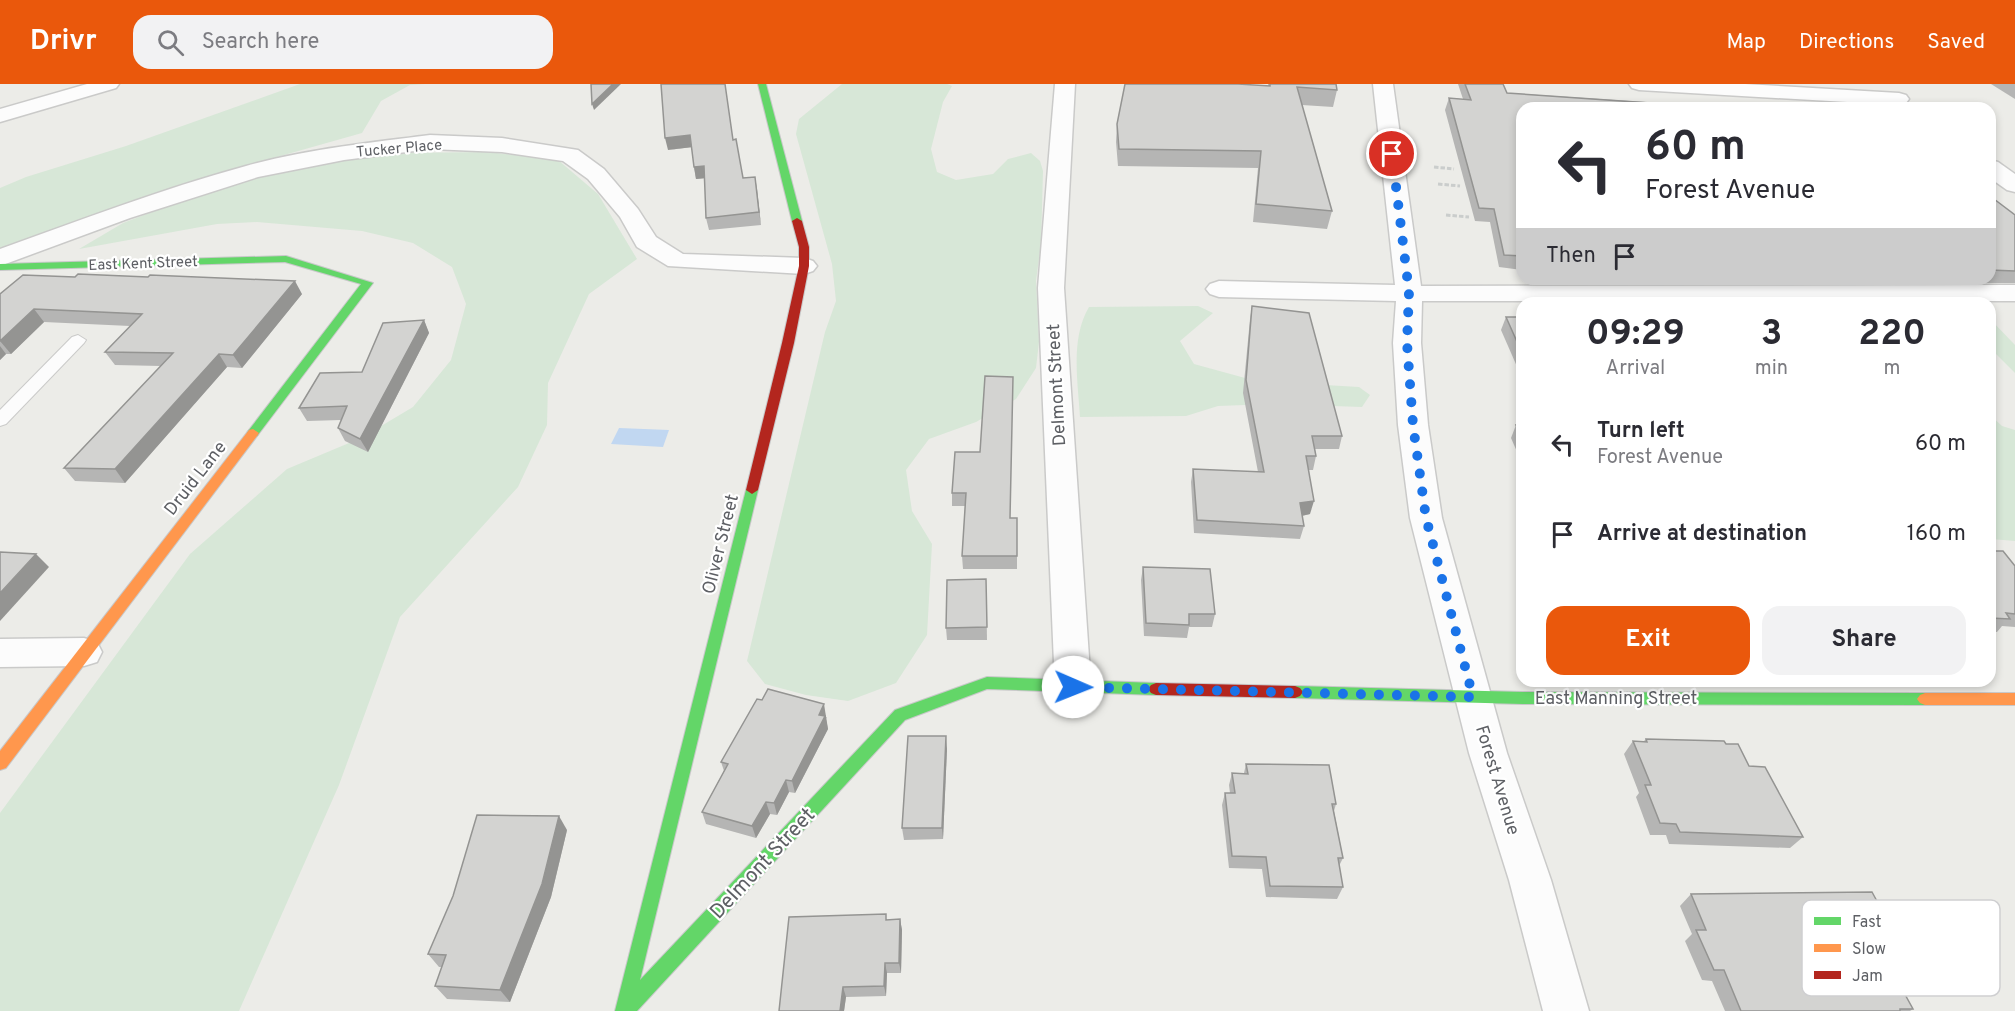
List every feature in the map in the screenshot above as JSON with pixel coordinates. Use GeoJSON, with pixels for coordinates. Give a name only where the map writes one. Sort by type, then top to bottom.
{"type":"FeatureCollection","features":[{"type":"Feature","properties":{"kind":"street"},"geometry":{"type":"LineString","coordinates":[[0,116],[109,84]]}},
{"type":"Feature","properties":{"kind":"street","name":"Oliver Street"},"geometry":{"type":"LineString","coordinates":[[624,1011],[780,373],[804,266],[804,247],[794,203],[762,84]]}},
{"type":"Feature","properties":{"kind":"street","name":"Delmont Street"},"geometry":{"type":"LineString","coordinates":[[1065,84],[1051,288],[1073,687]]}},
{"type":"Feature","properties":{"kind":"street","name":"Forest Avenue"},"geometry":{"type":"LineString","coordinates":[[1383,84],[1409,292],[1407,343],[1413,425],[1426,518],[1488,753],[1530,880],[1566,1011]]}},
{"type":"Feature","properties":{"kind":"street"},"geometry":{"type":"LineString","coordinates":[[1639,84],[1878,102]]}},
{"type":"Feature","properties":{"kind":"street"},"geometry":{"type":"LineString","coordinates":[[1879,84],[1902,102]]}},
{"type":"Feature","properties":{"kind":"street","name":"Tucker Place"},"geometry":{"type":"LineString","coordinates":[[0,258],[122,213],[253,171],[344,153],[430,142],[502,145],[570,155],[596,174],[630,214],[646,242],[676,261],[804,266]]}},
{"type":"Feature","properties":{"kind":"street"},"geometry":{"type":"LineString","coordinates":[[1996,171],[2015,185]]}},
{"type":"Feature","properties":{"kind":"street","name":"East Kent Street"},"geometry":{"type":"LineString","coordinates":[[0,267],[286,259]]}},
{"type":"Feature","properties":{"kind":"street","name":"Druid Lane"},"geometry":{"type":"LineString","coordinates":[[0,763],[368,283],[286,259]]}},
{"type":"Feature","properties":{"kind":"street"},"geometry":{"type":"LineString","coordinates":[[1219,289],[1409,292],[2015,293]]}},
{"type":"Feature","properties":{"kind":"street"},"geometry":{"type":"LineString","coordinates":[[0,653],[84,652]]}},
{"type":"Feature","properties":{"kind":"street","name":"East Manning Street"},"geometry":{"type":"LineString","coordinates":[[900,715],[987,682],[1073,687],[1473,697],[2015,699]]}},
{"type":"Feature","properties":{"kind":"street","name":"Delmont Street"},"geometry":{"type":"LineString","coordinates":[[624,1011],[900,715]]}},
{"type":"Feature","properties":{"kind":"lane"},"geometry":{"type":"LineString","coordinates":[[0,420],[78,340]]}},
{"type":"Feature","properties":{"kind":"path"},"geometry":{"type":"LineString","coordinates":[[1434,167],[1454,169]]}},
{"type":"Feature","properties":{"kind":"path"},"geometry":{"type":"LineString","coordinates":[[1438,184],[1460,186]]}},
{"type":"Feature","properties":{"kind":"path"},"geometry":{"type":"LineString","coordinates":[[1446,215],[1469,217]]}},
{"type":"Feature","properties":{"kind":"green space"},"geometry":{"type":"Polygon","coordinates":[[[300,84],[425,84],[410,85],[381,101],[362,133],[206,177],[76,221],[0,251],[0,188],[26,177],[126,146],[300,84]]]}},
{"type":"Feature","properties":{"kind":"green space"},"geometry":{"type":"Polygon","coordinates":[[[842,84],[947,84],[952,86],[943,102],[931,149],[937,172],[956,180],[993,174],[1008,159],[1031,153],[1040,161],[1043,171],[1041,244],[1036,281],[1039,342],[1036,368],[1016,399],[976,422],[929,439],[906,470],[912,511],[932,544],[927,635],[896,683],[848,701],[806,695],[765,684],[747,661],[825,332],[836,301],[832,264],[796,134],[799,119],[842,84]]]}},
{"type":"Feature","properties":{"kind":"green space"},"geometry":{"type":"Polygon","coordinates":[[[488,152],[558,160],[598,194],[637,259],[589,294],[548,383],[547,425],[518,487],[400,617],[339,785],[239,1011],[0,1011],[0,813],[190,554],[287,469],[361,438],[413,407],[451,360],[466,304],[452,267],[413,243],[362,231],[257,222],[217,224],[79,249],[123,223],[194,196],[260,177],[340,160],[399,153],[488,152]]]}},
{"type":"Feature","properties":{"kind":"green space"},"geometry":{"type":"Polygon","coordinates":[[[1198,306],[1213,313],[1180,341],[1194,364],[1256,381],[1359,387],[1370,395],[1362,407],[1274,404],[1218,406],[1186,416],[1080,417],[1077,347],[1083,319],[1089,307],[1198,306]]]}},
{"type":"Feature","properties":{"kind":"green space"},"geometry":{"type":"Polygon","coordinates":[[[1996,325],[2015,345],[2015,373],[1996,354],[1996,325]]]}},
{"type":"Feature","properties":{"kind":"green space"},"geometry":{"type":"Polygon","coordinates":[[[1996,420],[2002,426],[2015,430],[2015,541],[1996,539],[1996,420]]]}},
{"type":"Feature","properties":{"kind":"water"},"geometry":{"type":"Polygon","coordinates":[[[619,428],[669,430],[663,447],[611,444],[619,428]]]}},
{"type":"Feature","properties":{"kind":"building"},"geometry":{"type":"Polygon","coordinates":[[[591,84],[613,84],[592,104],[591,84]]]}},
{"type":"Feature","properties":{"kind":"building"},"geometry":{"type":"Polygon","coordinates":[[[661,84],[725,84],[733,140],[736,139],[743,178],[755,177],[759,212],[706,218],[704,166],[694,167],[690,135],[665,138],[661,84]]]}},
{"type":"Feature","properties":{"kind":"building"},"geometry":{"type":"Polygon","coordinates":[[[1125,84],[1270,86],[1270,84],[1336,84],[1337,90],[1297,87],[1332,211],[1256,204],[1261,151],[1119,149],[1117,124],[1125,84]]]}},
{"type":"Feature","properties":{"kind":"building"},"geometry":{"type":"Polygon","coordinates":[[[1465,84],[1503,84],[1507,93],[1636,102],[1516,102],[1516,256],[1504,255],[1494,209],[1479,208],[1449,98],[1471,100],[1465,84]]]}},
{"type":"Feature","properties":{"kind":"building"},"geometry":{"type":"Polygon","coordinates":[[[1996,201],[2015,215],[2015,271],[1996,270],[1996,201]]]}},
{"type":"Feature","properties":{"kind":"building"},"geometry":{"type":"Polygon","coordinates":[[[78,274],[295,281],[233,355],[219,354],[115,469],[64,468],[173,353],[105,352],[142,314],[34,309],[0,341],[0,294],[23,275],[75,277],[78,274]]]}},
{"type":"Feature","properties":{"kind":"building"},"geometry":{"type":"Polygon","coordinates":[[[1252,306],[1309,313],[1342,436],[1312,436],[1316,456],[1306,456],[1314,501],[1300,503],[1304,526],[1197,520],[1193,469],[1264,472],[1246,380],[1252,306]]]}},
{"type":"Feature","properties":{"kind":"building"},"geometry":{"type":"Polygon","coordinates":[[[1506,317],[1516,317],[1516,340],[1506,317]]]}},
{"type":"Feature","properties":{"kind":"building"},"geometry":{"type":"Polygon","coordinates":[[[424,320],[360,439],[338,428],[347,406],[299,408],[320,373],[362,372],[383,323],[424,320]]]}},
{"type":"Feature","properties":{"kind":"building"},"geometry":{"type":"Polygon","coordinates":[[[985,376],[1013,377],[1010,518],[1017,518],[1017,556],[962,556],[966,493],[952,493],[955,452],[980,452],[985,376]]]}},
{"type":"Feature","properties":{"kind":"building"},"geometry":{"type":"Polygon","coordinates":[[[1996,551],[2003,551],[2015,566],[2015,614],[2006,613],[2010,619],[1996,618],[1996,551]]]}},
{"type":"Feature","properties":{"kind":"building"},"geometry":{"type":"Polygon","coordinates":[[[0,552],[36,554],[0,593],[0,552]]]}},
{"type":"Feature","properties":{"kind":"building"},"geometry":{"type":"Polygon","coordinates":[[[1143,567],[1210,569],[1215,614],[1189,614],[1189,625],[1146,623],[1143,567]]]}},
{"type":"Feature","properties":{"kind":"building"},"geometry":{"type":"Polygon","coordinates":[[[986,579],[987,627],[946,628],[947,580],[986,579]]]}},
{"type":"Feature","properties":{"kind":"building"},"geometry":{"type":"Polygon","coordinates":[[[768,689],[824,704],[819,715],[825,716],[792,781],[786,780],[774,803],[766,802],[752,826],[702,812],[728,764],[721,762],[757,699],[762,700],[768,689]]]}},
{"type":"Feature","properties":{"kind":"building"},"geometry":{"type":"Polygon","coordinates":[[[908,736],[946,736],[942,828],[902,828],[908,736]]]}},
{"type":"Feature","properties":{"kind":"building"},"geometry":{"type":"Polygon","coordinates":[[[1646,739],[1724,741],[1726,744],[1738,744],[1749,766],[1765,767],[1803,837],[1680,832],[1676,824],[1660,823],[1645,785],[1651,785],[1633,741],[1647,742],[1646,739]]]}},
{"type":"Feature","properties":{"kind":"building"},"geometry":{"type":"Polygon","coordinates":[[[1246,764],[1329,765],[1336,804],[1332,804],[1343,858],[1338,858],[1343,887],[1270,886],[1266,857],[1232,856],[1225,793],[1235,793],[1232,773],[1248,774],[1246,764]]]}},
{"type":"Feature","properties":{"kind":"building"},"geometry":{"type":"Polygon","coordinates":[[[477,815],[559,816],[542,884],[500,990],[435,986],[446,955],[428,954],[453,896],[477,815]]]}},
{"type":"Feature","properties":{"kind":"building"},"geometry":{"type":"Polygon","coordinates":[[[1872,892],[1876,900],[1802,900],[1802,996],[1906,996],[1913,1009],[1900,1009],[1900,1011],[1741,1011],[1724,970],[1714,970],[1696,930],[1706,930],[1691,894],[1872,892]]]}},
{"type":"Feature","properties":{"kind":"building"},"geometry":{"type":"Polygon","coordinates":[[[886,914],[886,920],[900,919],[899,963],[885,963],[884,986],[843,987],[840,1011],[779,1011],[789,917],[886,914]]]}},
{"type":"Feature","properties":{"kind":"traffic: fast"},"geometry":{"type":"LineString","coordinates":[[762,84],[797,221]]}},
{"type":"Feature","properties":{"kind":"traffic: fast"},"geometry":{"type":"LineString","coordinates":[[0,267],[286,259],[368,283],[253,433]]}},
{"type":"Feature","properties":{"kind":"traffic: fast"},"geometry":{"type":"LineString","coordinates":[[624,1009],[752,490]]}},
{"type":"Feature","properties":{"kind":"traffic: fast"},"geometry":{"type":"LineString","coordinates":[[624,1011],[900,715],[987,683],[1156,689]]}},
{"type":"Feature","properties":{"kind":"traffic: fast"},"geometry":{"type":"LineString","coordinates":[[1295,692],[1523,698],[1925,699]]}},
{"type":"Feature","properties":{"kind":"traffic: slow"},"geometry":{"type":"LineString","coordinates":[[0,763],[253,433]]}},
{"type":"Feature","properties":{"kind":"traffic: slow"},"geometry":{"type":"LineString","coordinates":[[1925,699],[2015,699]]}},
{"type":"Feature","properties":{"kind":"traffic: jam"},"geometry":{"type":"LineString","coordinates":[[752,490],[788,343],[804,266],[804,247],[797,221]]}},
{"type":"Feature","properties":{"kind":"traffic: jam"},"geometry":{"type":"LineString","coordinates":[[1156,689],[1295,692]]}},
{"type":"Feature","properties":{"kind":"route"},"geometry":{"type":"LineString","coordinates":[[1073,687],[1473,697],[1426,518],[1413,425],[1407,343],[1409,292],[1392,154]]}}]}
